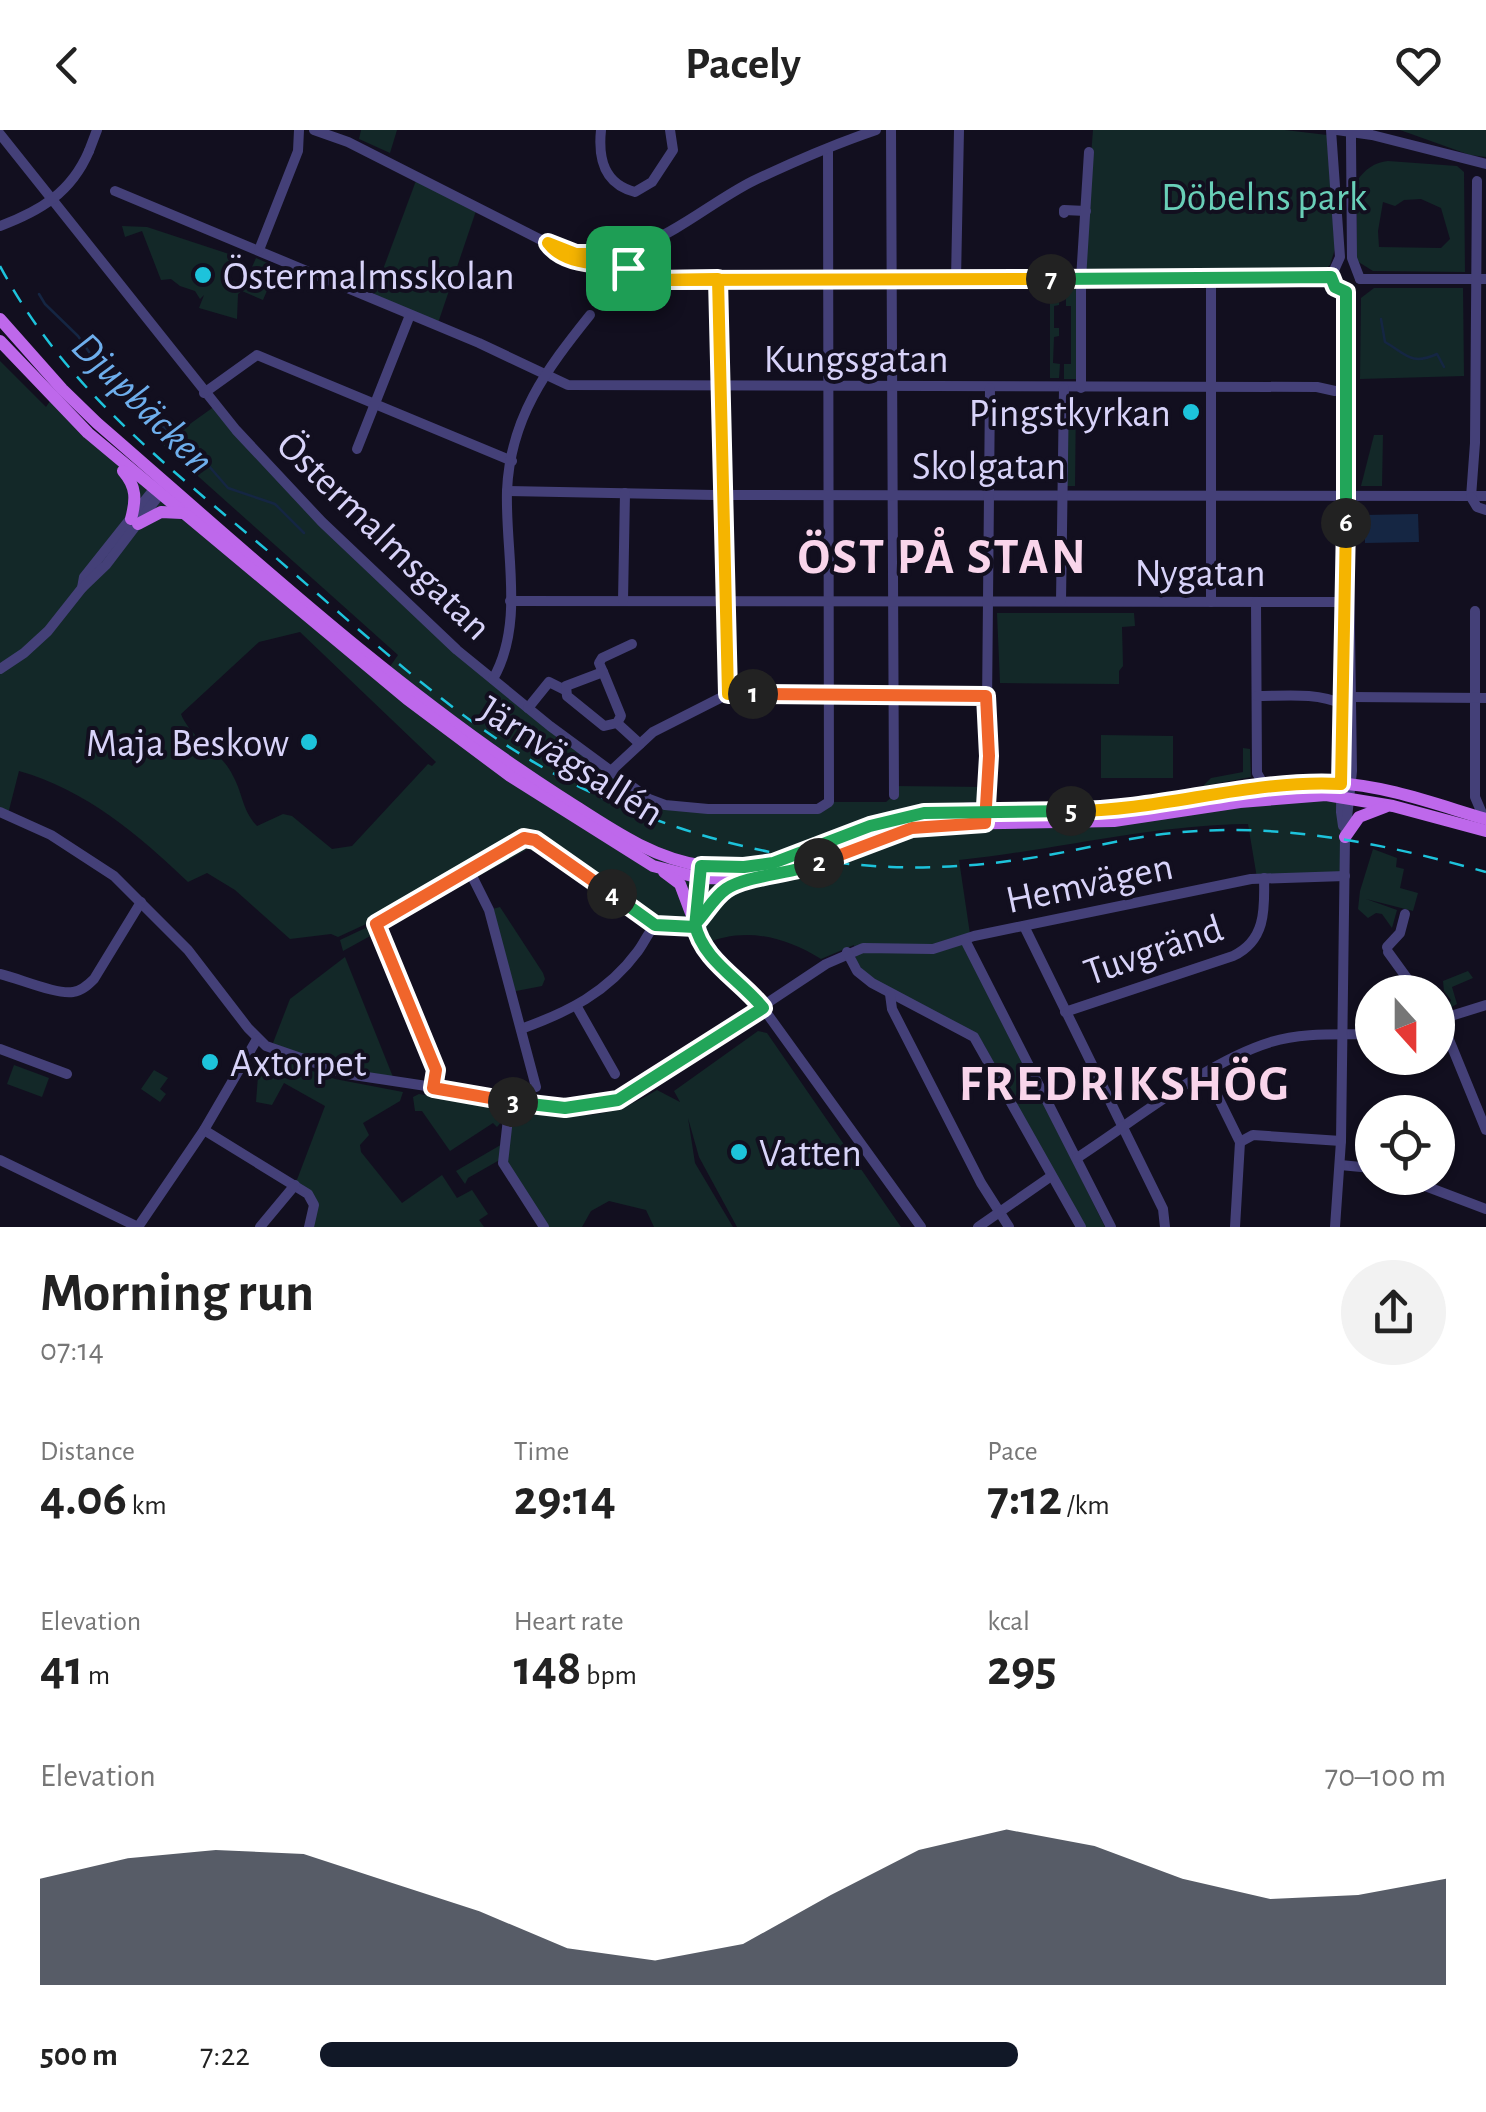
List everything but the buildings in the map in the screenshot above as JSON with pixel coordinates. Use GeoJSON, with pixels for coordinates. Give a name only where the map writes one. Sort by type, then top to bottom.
{"type":"FeatureCollection","features":[{"type":"Feature","properties":{"kind":"main road","name":"Järnvägsallén"},"geometry":{"type":"LineString","coordinates":[[0,319],[183,514],[476,753],[575,820],[654,866],[748,879],[791,872],[912,828],[985,817],[1112,810],[1261,781],[1464,812],[1485,823]]}},
{"type":"Feature","properties":{"kind":"main road","name":"Järnvägsallén"},"geometry":{"type":"LineString","coordinates":[[0,341],[88,433],[482,745],[623,836],[701,872],[773,863],[899,817],[934,811],[985,817],[1114,820],[1346,791],[1393,806],[1485,823]]}},
{"type":"Feature","properties":{"kind":"main road"},"geometry":{"type":"LineString","coordinates":[[88,433],[131,480],[136,500],[134,522],[161,512],[183,514]]}},
{"type":"Feature","properties":{"kind":"main road"},"geometry":{"type":"LineString","coordinates":[[1346,837],[1364,814],[1393,806]]}},
{"type":"Feature","properties":{"kind":"main road"},"geometry":{"type":"LineString","coordinates":[[654,866],[680,884],[695,926]]}},
{"type":"Feature","properties":{"kind":"main road"},"geometry":{"type":"LineString","coordinates":[[695,926],[724,890],[748,879]]}},
{"type":"Feature","properties":{"kind":"street"},"geometry":{"type":"LineString","coordinates":[[0,226],[55,199],[73,180],[94,130]]}},
{"type":"Feature","properties":{"kind":"street"},"geometry":{"type":"LineString","coordinates":[[259,250],[298,151],[299,130]]}},
{"type":"Feature","properties":{"kind":"street"},"geometry":{"type":"LineString","coordinates":[[314,130],[348,142],[576,254],[622,254],[646,245],[752,182],[876,130]]}},
{"type":"Feature","properties":{"kind":"street"},"geometry":{"type":"LineString","coordinates":[[348,142],[352,130]]}},
{"type":"Feature","properties":{"kind":"street"},"geometry":{"type":"LineString","coordinates":[[600,130],[599,152],[604,170],[625,189],[636,192],[652,182],[674,150],[670,130]]}},
{"type":"Feature","properties":{"kind":"street"},"geometry":{"type":"LineString","coordinates":[[891,130],[894,795]]}},
{"type":"Feature","properties":{"kind":"street"},"geometry":{"type":"LineString","coordinates":[[956,279],[958,130]]}},
{"type":"Feature","properties":{"kind":"street"},"geometry":{"type":"LineString","coordinates":[[1331,277],[1338,264],[1333,134],[1366,132],[1486,164]]}},
{"type":"Feature","properties":{"kind":"street","name":"Östermalmsgatan"},"geometry":{"type":"LineString","coordinates":[[0,134],[204,393],[322,522],[409,607],[493,679],[649,799],[666,805],[708,809],[818,809],[828,802],[829,693]]}},
{"type":"Feature","properties":{"kind":"street"},"geometry":{"type":"LineString","coordinates":[[1351,135],[1354,265],[1360,278]]}},
{"type":"Feature","properties":{"kind":"street"},"geometry":{"type":"LineString","coordinates":[[828,150],[829,693]]}},
{"type":"Feature","properties":{"kind":"street"},"geometry":{"type":"LineString","coordinates":[[1081,388],[1089,152]]}},
{"type":"Feature","properties":{"kind":"street"},"geometry":{"type":"LineString","coordinates":[[1476,181],[1480,279],[1471,497],[1477,507],[1486,510]]}},
{"type":"Feature","properties":{"kind":"street","name":"Kungsgatan"},"geometry":{"type":"LineString","coordinates":[[116,192],[576,386],[1335,391]]}},
{"type":"Feature","properties":{"kind":"street"},"geometry":{"type":"LineString","coordinates":[[1064,214],[1064,210],[1086,211]]}},
{"type":"Feature","properties":{"kind":"street"},"geometry":{"type":"LineString","coordinates":[[548,243],[553,250],[571,258],[623,267],[656,280],[1331,277]]}},
{"type":"Feature","properties":{"kind":"street"},"geometry":{"type":"LineString","coordinates":[[622,254],[656,280]]}},
{"type":"Feature","properties":{"kind":"street"},"geometry":{"type":"LineString","coordinates":[[1338,264],[1354,265]]}},
{"type":"Feature","properties":{"kind":"street"},"geometry":{"type":"LineString","coordinates":[[1331,277],[1335,287],[1346,292]]}},
{"type":"Feature","properties":{"kind":"street"},"geometry":{"type":"LineString","coordinates":[[1360,278],[1480,279]]}},
{"type":"Feature","properties":{"kind":"street"},"geometry":{"type":"LineString","coordinates":[[1346,292],[1360,278]]}},
{"type":"Feature","properties":{"kind":"street"},"geometry":{"type":"LineString","coordinates":[[718,279],[728,694]]}},
{"type":"Feature","properties":{"kind":"street"},"geometry":{"type":"LineString","coordinates":[[1210,602],[1211,280]]}},
{"type":"Feature","properties":{"kind":"street"},"geometry":{"type":"LineString","coordinates":[[1335,1227],[1344,1035],[1347,700],[1342,564],[1346,556],[1346,292]]}},
{"type":"Feature","properties":{"kind":"street"},"geometry":{"type":"LineString","coordinates":[[357,449],[410,315]]}},
{"type":"Feature","properties":{"kind":"street"},"geometry":{"type":"LineString","coordinates":[[493,679],[509,645],[507,491],[512,461],[532,394],[590,315]]}},
{"type":"Feature","properties":{"kind":"street"},"geometry":{"type":"LineString","coordinates":[[204,393],[257,355],[512,461]]}},
{"type":"Feature","properties":{"kind":"street"},"geometry":{"type":"LineString","coordinates":[[985,817],[989,756],[986,696],[990,388]]}},
{"type":"Feature","properties":{"kind":"street"},"geometry":{"type":"LineString","coordinates":[[1060,601],[1064,388]]}},
{"type":"Feature","properties":{"kind":"street"},"geometry":{"type":"LineString","coordinates":[[0,668],[48,631],[82,588],[84,577],[161,487]]}},
{"type":"Feature","properties":{"kind":"street","name":"Skolgatan"},"geometry":{"type":"LineString","coordinates":[[507,491],[1486,496]]}},
{"type":"Feature","properties":{"kind":"street"},"geometry":{"type":"LineString","coordinates":[[624,601],[625,493]]}},
{"type":"Feature","properties":{"kind":"street","name":"Nygatan"},"geometry":{"type":"LineString","coordinates":[[510,601],[1346,602]]}},
{"type":"Feature","properties":{"kind":"street"},"geometry":{"type":"LineString","coordinates":[[1256,602],[1261,781]]}},
{"type":"Feature","properties":{"kind":"street"},"geometry":{"type":"LineString","coordinates":[[1476,611],[1481,698],[1475,796],[1485,823]]}},
{"type":"Feature","properties":{"kind":"street"},"geometry":{"type":"LineString","coordinates":[[528,708],[549,682],[565,690],[567,696],[604,726],[617,723],[621,716],[599,663],[632,644]]}},
{"type":"Feature","properties":{"kind":"street"},"geometry":{"type":"LineString","coordinates":[[565,690],[566,686],[602,672]]}},
{"type":"Feature","properties":{"kind":"street"},"geometry":{"type":"LineString","coordinates":[[610,772],[665,724],[728,694],[986,696]]}},
{"type":"Feature","properties":{"kind":"street"},"geometry":{"type":"LineString","coordinates":[[1257,696],[1347,700],[1481,698]]}},
{"type":"Feature","properties":{"kind":"street"},"geometry":{"type":"LineString","coordinates":[[617,723],[640,744]]}},
{"type":"Feature","properties":{"kind":"street"},"geometry":{"type":"LineString","coordinates":[[1464,812],[1475,796]]}},
{"type":"Feature","properties":{"kind":"street"},"geometry":{"type":"LineString","coordinates":[[0,812],[30,823],[114,876],[188,950],[256,1039],[266,1046],[347,1074],[510,1101],[565,1108],[618,1100],[847,952],[861,975],[974,1037],[1081,1227]]}},
{"type":"Feature","properties":{"kind":"street"},"geometry":{"type":"LineString","coordinates":[[433,1088],[436,1070],[376,924],[524,838],[531,838],[655,925],[695,926]]}},
{"type":"Feature","properties":{"kind":"street"},"geometry":{"type":"LineString","coordinates":[[470,872],[489,910],[536,1086]]}},
{"type":"Feature","properties":{"kind":"street"},"geometry":{"type":"LineString","coordinates":[[701,872],[695,926],[708,954],[741,982],[763,1008],[922,1227]]}},
{"type":"Feature","properties":{"kind":"street","name":"Hemvägen"},"geometry":{"type":"LineString","coordinates":[[847,952],[862,948],[933,949],[1024,926],[1264,878],[1345,876]]}},
{"type":"Feature","properties":{"kind":"street","name":"Tuvgränd"},"geometry":{"type":"LineString","coordinates":[[1066,1012],[1250,947],[1261,928],[1264,878]]}},
{"type":"Feature","properties":{"kind":"street"},"geometry":{"type":"LineString","coordinates":[[0,974],[62,991],[85,987],[141,902]]}},
{"type":"Feature","properties":{"kind":"street"},"geometry":{"type":"LineString","coordinates":[[1405,914],[1400,933],[1387,950],[1405,975]]}},
{"type":"Feature","properties":{"kind":"street"},"geometry":{"type":"LineString","coordinates":[[521,1029],[577,1007],[600,991],[628,964],[655,925]]}},
{"type":"Feature","properties":{"kind":"street"},"geometry":{"type":"LineString","coordinates":[[1024,926],[1163,1209],[1165,1227]]}},
{"type":"Feature","properties":{"kind":"street"},"geometry":{"type":"LineString","coordinates":[[965,940],[1111,1227]]}},
{"type":"Feature","properties":{"kind":"street"},"geometry":{"type":"LineString","coordinates":[[890,994],[900,1027],[1009,1227]]}},
{"type":"Feature","properties":{"kind":"street"},"geometry":{"type":"LineString","coordinates":[[1455,1014],[1486,1004]]}},
{"type":"Feature","properties":{"kind":"street"},"geometry":{"type":"LineString","coordinates":[[577,1007],[615,1074]]}},
{"type":"Feature","properties":{"kind":"street"},"geometry":{"type":"LineString","coordinates":[[1077,1158],[1206,1073],[1270,1042],[1294,1036],[1355,1035]]}},
{"type":"Feature","properties":{"kind":"street"},"geometry":{"type":"LineString","coordinates":[[0,1160],[138,1227],[204,1130],[256,1039]]}},
{"type":"Feature","properties":{"kind":"street"},"geometry":{"type":"LineString","coordinates":[[0,1049],[67,1074]]}},
{"type":"Feature","properties":{"kind":"street"},"geometry":{"type":"LineString","coordinates":[[1455,1054],[1486,1130]]}},
{"type":"Feature","properties":{"kind":"street"},"geometry":{"type":"LineString","coordinates":[[1206,1073],[1240,1142],[1235,1227]]}},
{"type":"Feature","properties":{"kind":"street"},"geometry":{"type":"LineString","coordinates":[[510,1101],[503,1162],[544,1227]]}},
{"type":"Feature","properties":{"kind":"street"},"geometry":{"type":"LineString","coordinates":[[204,1130],[308,1194],[314,1204],[308,1227]]}},
{"type":"Feature","properties":{"kind":"street"},"geometry":{"type":"LineString","coordinates":[[1240,1142],[1253,1135],[1341,1141]]}},
{"type":"Feature","properties":{"kind":"street"},"geometry":{"type":"LineString","coordinates":[[1340,1165],[1355,1166]]}},
{"type":"Feature","properties":{"kind":"street"},"geometry":{"type":"LineString","coordinates":[[978,1227],[1050,1177]]}},
{"type":"Feature","properties":{"kind":"street"},"geometry":{"type":"LineString","coordinates":[[260,1227],[295,1184]]}},
{"type":"Feature","properties":{"kind":"street"},"geometry":{"type":"LineString","coordinates":[[1449,1195],[1486,1209]]}},
{"type":"Feature","properties":{"kind":"green space"},"geometry":{"type":"Polygon","coordinates":[[[361,130],[397,130],[390,153],[359,139],[361,130]]]}},
{"type":"Feature","properties":{"kind":"green space","name":"Döbelns park"},"geometry":{"type":"Polygon","coordinates":[[[1093,130],[1285,130],[1327,135],[1335,249],[1330,265],[1325,269],[1082,270],[1093,130]]]}},
{"type":"Feature","properties":{"kind":"green space"},"geometry":{"type":"Polygon","coordinates":[[[1400,130],[1486,130],[1486,157],[1470,155],[1400,130]]]}},
{"type":"Feature","properties":{"kind":"green space"},"geometry":{"type":"Polygon","coordinates":[[[1383,162],[1457,166],[1464,172],[1465,272],[1373,271],[1357,261],[1357,181],[1370,167],[1383,162]],[[1421,199],[1404,200],[1395,206],[1383,202],[1379,247],[1441,248],[1450,239],[1441,208],[1421,199]]]}},
{"type":"Feature","properties":{"kind":"green space"},"geometry":{"type":"Polygon","coordinates":[[[417,178],[477,208],[437,326],[372,299],[417,178]]]}},
{"type":"Feature","properties":{"kind":"green space"},"geometry":{"type":"Polygon","coordinates":[[[122,226],[147,227],[232,255],[224,278],[244,285],[256,258],[277,267],[263,300],[242,291],[238,294],[237,319],[199,308],[204,295],[200,299],[195,291],[171,279],[161,280],[142,231],[125,237],[122,226]]]}},
{"type":"Feature","properties":{"kind":"green space"},"geometry":{"type":"Polygon","coordinates":[[[1374,288],[1463,288],[1464,376],[1360,379],[1361,298],[1374,288]]]}},
{"type":"Feature","properties":{"kind":"green space"},"geometry":{"type":"Polygon","coordinates":[[[1066,289],[1079,289],[1079,379],[1064,379],[1064,364],[1071,364],[1071,306],[1066,306],[1066,289]]]}},
{"type":"Feature","properties":{"kind":"green space"},"geometry":{"type":"Polygon","coordinates":[[[1050,290],[1060,290],[1059,305],[1054,306],[1054,328],[1059,328],[1059,336],[1054,337],[1053,363],[1060,364],[1059,378],[1050,378],[1050,290]]]}},
{"type":"Feature","properties":{"kind":"green space"},"geometry":{"type":"Polygon","coordinates":[[[0,361],[46,407],[52,398],[382,678],[398,655],[162,444],[215,406],[259,455],[457,650],[658,803],[818,809],[829,802],[886,802],[894,795],[894,786],[988,787],[985,822],[1340,797],[1345,876],[1257,878],[1248,824],[1139,833],[959,860],[970,934],[962,937],[1105,1227],[1084,1227],[983,1043],[864,973],[856,960],[854,945],[821,959],[793,944],[763,936],[733,936],[702,945],[695,927],[655,925],[541,844],[535,852],[528,849],[343,951],[340,940],[377,919],[338,937],[331,934],[290,939],[235,890],[207,873],[188,882],[110,816],[43,779],[19,771],[8,814],[0,812],[0,361]],[[300,632],[259,642],[181,714],[192,731],[228,767],[257,826],[283,814],[292,816],[332,849],[352,846],[428,764],[436,762],[300,632]]]}},
{"type":"Feature","properties":{"kind":"green space"},"geometry":{"type":"Polygon","coordinates":[[[1067,396],[1076,397],[1075,486],[1067,486],[1067,396]]]}},
{"type":"Feature","properties":{"kind":"green space"},"geometry":{"type":"Polygon","coordinates":[[[1374,435],[1383,435],[1382,486],[1361,486],[1374,435]]]}},
{"type":"Feature","properties":{"kind":"green space"},"geometry":{"type":"Polygon","coordinates":[[[997,613],[1134,613],[1135,626],[1122,627],[1123,666],[1119,684],[1000,683],[997,613]]]}},
{"type":"Feature","properties":{"kind":"green space"},"geometry":{"type":"Polygon","coordinates":[[[1101,735],[1173,736],[1173,778],[1101,778],[1101,735]]]}},
{"type":"Feature","properties":{"kind":"green space"},"geometry":{"type":"Polygon","coordinates":[[[1243,748],[1250,749],[1251,777],[1203,786],[1211,778],[1243,772],[1243,748]]]}},
{"type":"Feature","properties":{"kind":"green space"},"geometry":{"type":"Polygon","coordinates":[[[1373,849],[1397,858],[1396,867],[1404,869],[1400,888],[1418,893],[1413,911],[1366,899],[1397,910],[1392,928],[1382,914],[1368,918],[1358,909],[1373,849]]]}},
{"type":"Feature","properties":{"kind":"green space"},"geometry":{"type":"Polygon","coordinates":[[[500,907],[543,973],[542,986],[511,992],[489,910],[500,907]]]}},
{"type":"Feature","properties":{"kind":"green space"},"geometry":{"type":"Polygon","coordinates":[[[345,957],[395,1082],[305,1060],[273,1043],[290,999],[345,957]]]}},
{"type":"Feature","properties":{"kind":"green space"},"geometry":{"type":"Polygon","coordinates":[[[1468,971],[1473,978],[1455,986],[1455,976],[1468,971]]]}},
{"type":"Feature","properties":{"kind":"green space"},"geometry":{"type":"Polygon","coordinates":[[[758,1031],[767,1033],[901,1227],[737,1227],[699,1157],[688,1118],[695,1163],[733,1227],[654,1227],[646,1210],[609,1201],[591,1211],[582,1227],[544,1227],[503,1158],[468,1178],[465,1184],[456,1171],[504,1143],[509,1110],[568,1115],[601,1113],[636,1102],[657,1090],[680,1102],[674,1091],[758,1031]]]}},
{"type":"Feature","properties":{"kind":"green space"},"geometry":{"type":"Polygon","coordinates":[[[281,1060],[335,1079],[403,1092],[400,1101],[363,1123],[369,1135],[360,1145],[361,1152],[402,1203],[442,1175],[457,1198],[472,1190],[488,1214],[479,1220],[484,1227],[309,1227],[314,1205],[295,1185],[325,1106],[284,1083],[272,1105],[256,1102],[258,1076],[281,1060]]]}},
{"type":"Feature","properties":{"kind":"green space"},"geometry":{"type":"Polygon","coordinates":[[[14,1065],[49,1078],[42,1097],[7,1084],[14,1065]]]}},
{"type":"Feature","properties":{"kind":"green space"},"geometry":{"type":"Polygon","coordinates":[[[154,1070],[168,1078],[160,1089],[166,1094],[160,1102],[141,1089],[154,1070]]]}},
{"type":"Feature","properties":{"kind":"green space"},"geometry":{"type":"Polygon","coordinates":[[[419,1094],[498,1107],[503,1112],[502,1121],[450,1151],[422,1111],[415,1111],[413,1097],[419,1094]]]}},
{"type":"Feature","properties":{"kind":"water"},"geometry":{"type":"Polygon","coordinates":[[[1418,514],[1419,542],[1365,543],[1365,515],[1418,514]]]}},
{"type":"Feature","properties":{"kind":"waterway","name":"Djupbäcken"},"geometry":{"type":"LineString","coordinates":[[39,294],[78,336],[103,372],[148,416],[194,449],[228,488],[275,504],[304,533]]}},
{"type":"Feature","properties":{"kind":"waterway"},"geometry":{"type":"LineString","coordinates":[[1381,319],[1385,342],[1415,359],[1437,354],[1444,367]]}},
{"type":"Feature","properties":{"kind":"railway"},"geometry":{"type":"LineString","coordinates":[[0,266],[25,309],[84,385],[187,483],[474,723],[569,782],[620,805],[725,842],[780,854],[891,867],[993,863],[1157,835],[1252,830],[1369,844],[1486,872]]}},
{"type":"Feature","properties":{"kind":"place","name":"Östermalmsskolan"},"geometry":{"type":"Point","coordinates":[203,275]}},
{"type":"Feature","properties":{"kind":"place","name":"Pingstkyrkan"},"geometry":{"type":"Point","coordinates":[1191,412]}},
{"type":"Feature","properties":{"kind":"place","name":"Maja Beskow"},"geometry":{"type":"Point","coordinates":[309,742]}},
{"type":"Feature","properties":{"kind":"place","name":"Axtorpet"},"geometry":{"type":"Point","coordinates":[210,1062]}},
{"type":"Feature","properties":{"kind":"place","name":"Vatten"},"geometry":{"type":"Point","coordinates":[739,1152]}},
{"type":"Feature","properties":{"kind":"district","name":"ÖST PÅ STAN"},"geometry":{"type":"Point","coordinates":[943,555]}},
{"type":"Feature","properties":{"kind":"district","name":"FREDRIKSHÖG"},"geometry":{"type":"Point","coordinates":[1125,1082]}},
{"type":"Feature","properties":{"kind":"route"},"geometry":{"type":"LineString","coordinates":[[628,268],[571,258],[553,250],[548,243],[576,254],[622,254],[656,280],[718,279],[956,279],[1211,280],[1331,277],[1335,287],[1346,292],[1341,784],[1256,787],[1112,810],[1080,811],[986,810],[934,811],[899,817],[773,863],[701,866],[695,924],[695,927],[655,925],[535,840],[524,838],[376,924],[436,1070],[433,1088],[565,1108],[599,1106],[627,1096],[763,1008],[741,982],[708,954],[698,938],[695,924],[724,890],[748,879],[807,867],[912,828],[985,823],[986,810],[988,801],[989,756],[986,696],[728,694],[718,279],[656,280],[646,279],[628,268]]}}]}
